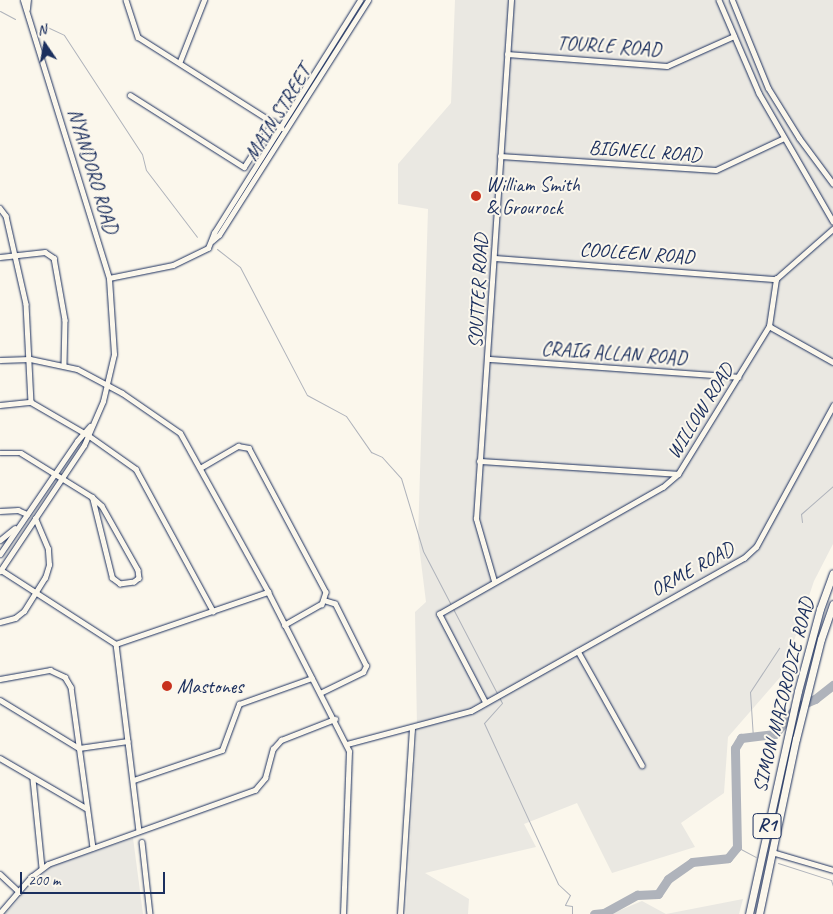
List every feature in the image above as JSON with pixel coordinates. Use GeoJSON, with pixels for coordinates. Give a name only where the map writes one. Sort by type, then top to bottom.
{"type":"FeatureCollection","features":[{"type":"Feature","properties":{"kind":"highway","name":"SIMON MAZORODZE ROAD"},"geometry":{"type":"LineString","coordinates":[[749,914],[798,692],[820,609],[833,574]]}},
{"type":"Feature","properties":{"kind":"highway","name":"SIMON MAZORODZE ROAD"},"geometry":{"type":"LineString","coordinates":[[759,914],[796,739],[833,604]]}},
{"type":"Feature","properties":{"kind":"main road"},"geometry":{"type":"LineString","coordinates":[[27,9],[28,0]]}},
{"type":"Feature","properties":{"kind":"street","name":"NYANDORO ROAD"},"geometry":{"type":"LineString","coordinates":[[24,0],[109,278],[114,354],[108,385]]}},
{"type":"Feature","properties":{"kind":"street"},"geometry":{"type":"LineString","coordinates":[[126,0],[138,37],[180,61],[285,130]]}},
{"type":"Feature","properties":{"kind":"street"},"geometry":{"type":"LineString","coordinates":[[180,61],[204,0]]}},
{"type":"Feature","properties":{"kind":"street","name":"MAIN STREET"},"geometry":{"type":"LineString","coordinates":[[212,241],[214,233],[360,0]]}},
{"type":"Feature","properties":{"kind":"street","name":"MAIN STREET"},"geometry":{"type":"LineString","coordinates":[[109,278],[173,265],[201,254],[219,235],[368,0]]}},
{"type":"Feature","properties":{"kind":"street","name":"SOUTTER ROAD"},"geometry":{"type":"LineString","coordinates":[[494,581],[477,528],[479,461],[489,360],[511,0]]}},
{"type":"Feature","properties":{"kind":"street"},"geometry":{"type":"LineString","coordinates":[[720,0],[734,36],[782,139],[833,221]]}},
{"type":"Feature","properties":{"kind":"street"},"geometry":{"type":"LineString","coordinates":[[732,0],[768,88],[799,138],[833,184]]}},
{"type":"Feature","properties":{"kind":"street","name":"TOURLE ROAD"},"geometry":{"type":"LineString","coordinates":[[507,54],[667,66],[734,36]]}},
{"type":"Feature","properties":{"kind":"street"},"geometry":{"type":"LineString","coordinates":[[130,95],[244,167],[273,122]]}},
{"type":"Feature","properties":{"kind":"street","name":"BIGNELL ROAD"},"geometry":{"type":"LineString","coordinates":[[500,156],[716,170],[782,139]]}},
{"type":"Feature","properties":{"kind":"street"},"geometry":{"type":"LineString","coordinates":[[0,208],[6,216],[13,255],[26,304],[31,402]]}},
{"type":"Feature","properties":{"kind":"street"},"geometry":{"type":"LineString","coordinates":[[776,279],[833,229]]}},
{"type":"Feature","properties":{"kind":"street"},"geometry":{"type":"LineString","coordinates":[[0,257],[45,252],[54,258],[65,320],[64,364]]}},
{"type":"Feature","properties":{"kind":"street","name":"COOLEEN ROAD"},"geometry":{"type":"LineString","coordinates":[[495,258],[776,279]]}},
{"type":"Feature","properties":{"kind":"street","name":"WILLOW ROAD"},"geometry":{"type":"LineString","coordinates":[[485,702],[439,614],[663,486],[678,474],[691,458],[770,326],[776,279]]}},
{"type":"Feature","properties":{"kind":"street"},"geometry":{"type":"LineString","coordinates":[[770,326],[833,362]]}},
{"type":"Feature","properties":{"kind":"street"},"geometry":{"type":"LineString","coordinates":[[0,360],[30,358],[64,364],[108,385],[174,427],[200,468],[268,592],[347,744],[351,766],[342,914]]}},
{"type":"Feature","properties":{"kind":"street","name":"CRAIG ALLAN ROAD"},"geometry":{"type":"LineString","coordinates":[[489,360],[738,377]]}},
{"type":"Feature","properties":{"kind":"street"},"geometry":{"type":"LineString","coordinates":[[108,385],[91,425],[63,479],[0,570],[38,592],[116,644],[139,831]]}},
{"type":"Feature","properties":{"kind":"street"},"geometry":{"type":"LineString","coordinates":[[0,405],[31,402],[86,434],[136,469],[213,611]]}},
{"type":"Feature","properties":{"kind":"street","name":"ORME ROAD"},"geometry":{"type":"LineString","coordinates":[[485,702],[751,553],[833,406]]}},
{"type":"Feature","properties":{"kind":"street"},"geometry":{"type":"LineString","coordinates":[[0,554],[54,474],[86,434]]}},
{"type":"Feature","properties":{"kind":"street"},"geometry":{"type":"LineString","coordinates":[[200,468],[238,446],[249,448],[324,588],[325,601]]}},
{"type":"Feature","properties":{"kind":"street"},"geometry":{"type":"LineString","coordinates":[[0,453],[21,453],[92,497],[102,506],[138,570],[139,578],[134,582],[120,584],[112,578],[92,497]]}},
{"type":"Feature","properties":{"kind":"street"},"geometry":{"type":"LineString","coordinates":[[479,461],[678,474]]}},
{"type":"Feature","properties":{"kind":"street"},"geometry":{"type":"LineString","coordinates":[[0,511],[18,510],[27,514]]}},
{"type":"Feature","properties":{"kind":"street"},"geometry":{"type":"LineString","coordinates":[[0,622],[15,618],[38,592],[47,572],[49,557],[46,541],[35,518]]}},
{"type":"Feature","properties":{"kind":"street"},"geometry":{"type":"LineString","coordinates":[[0,540],[19,525]]}},
{"type":"Feature","properties":{"kind":"street"},"geometry":{"type":"LineString","coordinates":[[116,644],[268,592]]}},
{"type":"Feature","properties":{"kind":"street"},"geometry":{"type":"LineString","coordinates":[[285,625],[325,601],[335,604],[366,666],[362,672],[320,692]]}},
{"type":"Feature","properties":{"kind":"street"},"geometry":{"type":"LineString","coordinates":[[578,650],[642,766]]}},
{"type":"Feature","properties":{"kind":"street"},"geometry":{"type":"LineString","coordinates":[[0,679],[50,670],[65,677],[73,695],[86,808],[93,847]]}},
{"type":"Feature","properties":{"kind":"street"},"geometry":{"type":"LineString","coordinates":[[134,780],[222,750],[239,704],[312,678]]}},
{"type":"Feature","properties":{"kind":"street"},"geometry":{"type":"LineString","coordinates":[[0,700],[79,748],[128,740]]}},
{"type":"Feature","properties":{"kind":"street"},"geometry":{"type":"LineString","coordinates":[[347,744],[458,716],[485,702]]}},
{"type":"Feature","properties":{"kind":"street"},"geometry":{"type":"LineString","coordinates":[[0,913],[42,868],[93,847],[255,790],[265,778],[273,749],[281,740],[335,719]]}},
{"type":"Feature","properties":{"kind":"street"},"geometry":{"type":"LineString","coordinates":[[400,914],[412,728]]}},
{"type":"Feature","properties":{"kind":"street"},"geometry":{"type":"LineString","coordinates":[[0,758],[33,779],[86,808]]}},
{"type":"Feature","properties":{"kind":"street"},"geometry":{"type":"LineString","coordinates":[[33,779],[42,868]]}},
{"type":"Feature","properties":{"kind":"street"},"geometry":{"type":"LineString","coordinates":[[142,842],[150,914]]}},
{"type":"Feature","properties":{"kind":"street"},"geometry":{"type":"LineString","coordinates":[[772,852],[833,870]]}},
{"type":"Feature","properties":{"kind":"street"},"geometry":{"type":"LineString","coordinates":[[0,874],[19,892]]}},
{"type":"Feature","properties":{"kind":"shaded area"},"geometry":{"type":"Polygon","coordinates":[[[455,0],[833,0],[833,544],[814,581],[783,674],[728,737],[724,793],[681,823],[695,847],[612,873],[577,803],[524,824],[536,847],[425,873],[469,899],[468,914],[406,914],[417,728],[415,612],[426,602],[418,538],[428,209],[398,204],[398,164],[451,103],[455,0]]]}},
{"type":"Feature","properties":{"kind":"shaded area"},"geometry":{"type":"Polygon","coordinates":[[[133,838],[143,914],[5,914],[49,867],[133,838]]]}},
{"type":"Feature","properties":{"kind":"shaded area"},"geometry":{"type":"Polygon","coordinates":[[[743,899],[739,914],[666,914],[743,899]]]}},
{"type":"Feature","properties":{"kind":"shaded area"},"geometry":{"type":"Polygon","coordinates":[[[642,901],[666,914],[611,914],[642,901]]]}},
{"type":"Feature","properties":{"kind":"waterway"},"geometry":{"type":"LineString","coordinates":[[0,11],[15,19]]}},
{"type":"Feature","properties":{"kind":"waterway"},"geometry":{"type":"LineString","coordinates":[[45,26],[64,35],[142,154],[146,170],[197,237]]}},
{"type":"Feature","properties":{"kind":"waterway"},"geometry":{"type":"LineString","coordinates":[[217,249],[240,267],[307,395],[346,416],[371,452],[382,457],[401,478],[423,551],[502,703],[484,723],[558,884],[570,895],[565,905],[572,906],[572,914]]}},
{"type":"Feature","properties":{"kind":"waterway"},"geometry":{"type":"LineString","coordinates":[[802,522],[801,514],[833,486]]}},
{"type":"Feature","properties":{"kind":"waterway"},"geometry":{"type":"LineString","coordinates":[[753,738],[750,692],[779,648]]}},
{"type":"Feature","properties":{"kind":"waterway"},"geometry":{"type":"LineString","coordinates":[[594,914],[604,913],[637,895],[658,894],[668,879],[692,862],[728,858],[737,847],[735,748],[741,738],[775,734],[796,707],[815,699],[833,685]]}},
{"type":"Feature","properties":{"kind":"waterway"},"geometry":{"type":"LineString","coordinates":[[737,847],[756,857]]}},
{"type":"Feature","properties":{"kind":"waterway"},"geometry":{"type":"LineString","coordinates":[[778,863],[831,880],[833,886]]}},
{"type":"Feature","properties":{"kind":"place","name":"William Smith & Grourock"},"geometry":{"type":"Point","coordinates":[476,196]}},
{"type":"Feature","properties":{"kind":"place","name":"Mastones"},"geometry":{"type":"Point","coordinates":[167,686]}}]}
